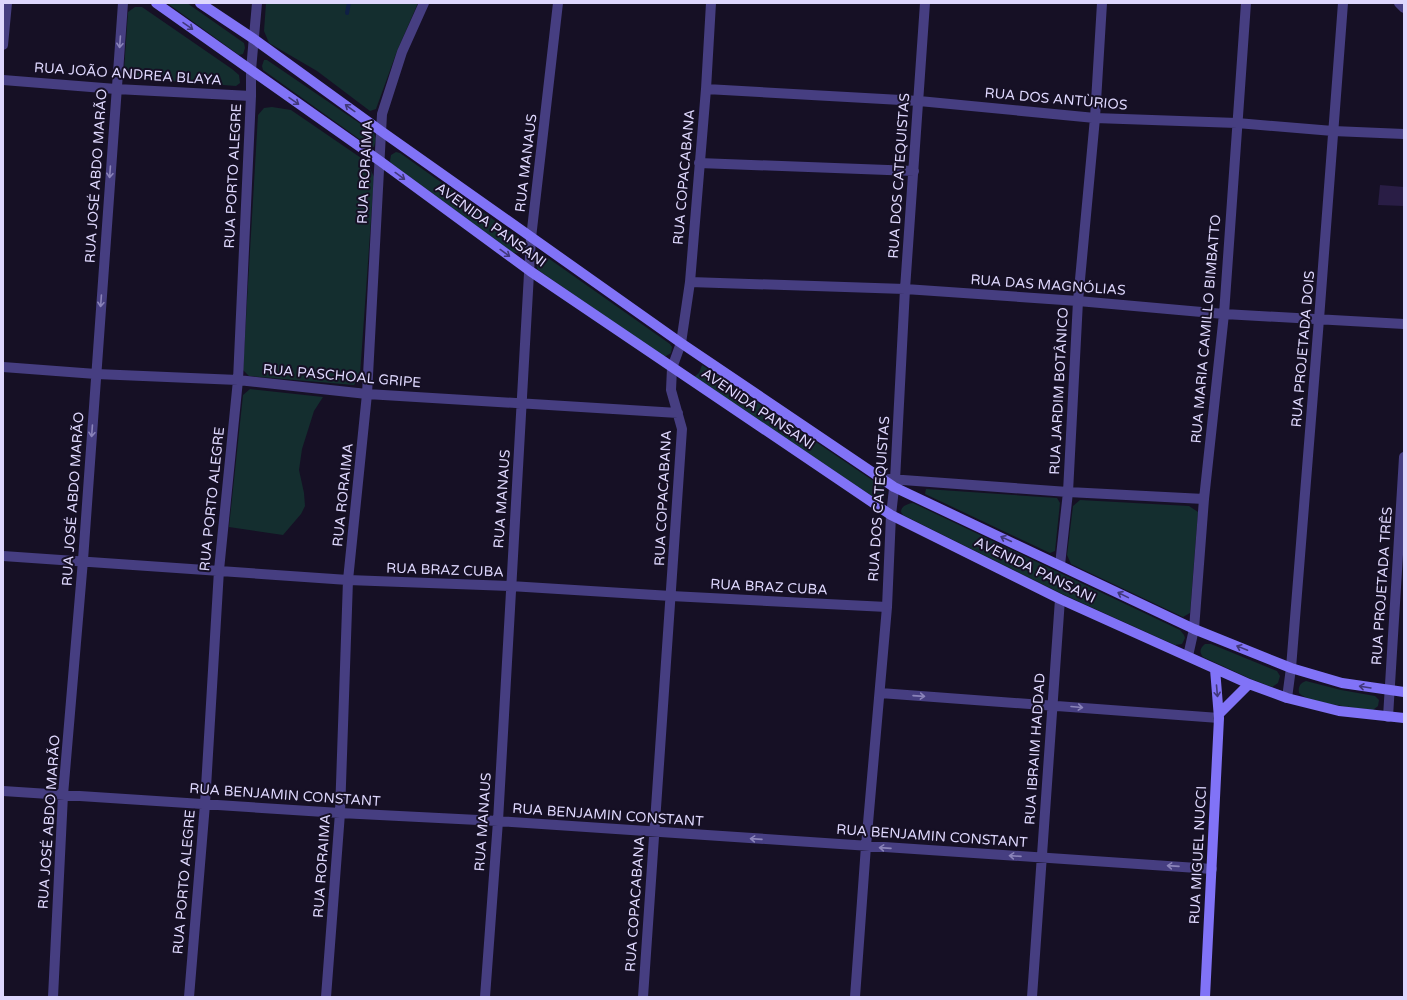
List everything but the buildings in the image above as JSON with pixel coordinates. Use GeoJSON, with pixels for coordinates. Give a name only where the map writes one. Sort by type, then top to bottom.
{"type":"FeatureCollection","features":[{"type":"Feature","properties":{"kind":"main road","name":"AVENIDA PANSANI"},"geometry":{"type":"LineString","coordinates":[[156,3],[380,161],[530,271],[891,515],[1060,599],[1249,684],[1287,698],[1339,711],[1388,718],[1404,718]]}},
{"type":"Feature","properties":{"kind":"main road","name":"AVENIDA PANSANI"},"geometry":{"type":"LineString","coordinates":[[200,3],[254,39],[531,238],[681,343],[883,479],[895,483],[1060,565],[1194,629],[1291,668],[1342,683],[1404,692]]}},
{"type":"Feature","properties":{"kind":"main road","name":"RUA MIGUEL NUCCI"},"geometry":{"type":"LineString","coordinates":[[1205,997],[1219,716],[1215,669]]}},
{"type":"Feature","properties":{"kind":"main road"},"geometry":{"type":"LineString","coordinates":[[1219,716],[1249,684]]}},
{"type":"Feature","properties":{"kind":"street"},"geometry":{"type":"LineString","coordinates":[[3,45],[7,3]]}},
{"type":"Feature","properties":{"kind":"street","name":"RUA JOSÉ ABDO MARÃO"},"geometry":{"type":"LineString","coordinates":[[53,997],[63,795],[83,560],[123,3]]}},
{"type":"Feature","properties":{"kind":"street","name":"RUA PORTO ALEGRE"},"geometry":{"type":"LineString","coordinates":[[189,997],[205,804],[219,570],[238,380],[251,70],[257,3]]}},
{"type":"Feature","properties":{"kind":"street","name":"RUA RORAIMA"},"geometry":{"type":"LineString","coordinates":[[326,997],[340,813],[348,580],[367,394],[382,114],[402,52],[424,3]]}},
{"type":"Feature","properties":{"kind":"street","name":"RUA MANAUS"},"geometry":{"type":"LineString","coordinates":[[485,997],[498,821],[510,586],[531,238],[558,3]]}},
{"type":"Feature","properties":{"kind":"street","name":"RUA COPACABANA"},"geometry":{"type":"LineString","coordinates":[[644,997],[682,429],[671,390],[672,368],[681,343],[690,282],[706,89],[711,3]]}},
{"type":"Feature","properties":{"kind":"street","name":"RUA DOS CATEQUISTAS"},"geometry":{"type":"LineString","coordinates":[[855,997],[866,846],[887,607],[891,515],[895,483],[905,289],[926,3]]}},
{"type":"Feature","properties":{"kind":"street","name":"RUA JARDIM BOTÂNICO"},"geometry":{"type":"LineString","coordinates":[[1060,565],[1068,492],[1078,301],[1095,118],[1102,3]]}},
{"type":"Feature","properties":{"kind":"street","name":"RUA MARIA CAMILLO BIMBATTO"},"geometry":{"type":"LineString","coordinates":[[1188,656],[1194,629],[1204,499],[1224,314],[1246,3]]}},
{"type":"Feature","properties":{"kind":"street"},"geometry":{"type":"LineString","coordinates":[[1399,3],[1404,8]]}},
{"type":"Feature","properties":{"kind":"street","name":"RUA PROJETADA DOIS"},"geometry":{"type":"LineString","coordinates":[[1287,698],[1291,668],[1344,4]]}},
{"type":"Feature","properties":{"kind":"street","name":"RUA JOÃO ANDREA BLAYA"},"geometry":{"type":"LineString","coordinates":[[3,80],[116,89],[251,96]]}},
{"type":"Feature","properties":{"kind":"street","name":"RUA DOS ANTÙRIOS"},"geometry":{"type":"LineString","coordinates":[[706,89],[919,101],[1095,118],[1237,123],[1334,131],[1404,134]]}},
{"type":"Feature","properties":{"kind":"street"},"geometry":{"type":"LineString","coordinates":[[699,163],[914,171]]}},
{"type":"Feature","properties":{"kind":"street","name":"RUA DAS MAGNÓLIAS"},"geometry":{"type":"LineString","coordinates":[[690,282],[905,289],[1078,301],[1224,314],[1404,324]]}},
{"type":"Feature","properties":{"kind":"street","name":"RUA PASCHOAL GRIPE"},"geometry":{"type":"LineString","coordinates":[[3,367],[96,374],[238,380],[367,394],[678,413]]}},
{"type":"Feature","properties":{"kind":"street","name":"RUA PROJETADA TRÊS"},"geometry":{"type":"LineString","coordinates":[[1388,718],[1404,456]]}},
{"type":"Feature","properties":{"kind":"street"},"geometry":{"type":"LineString","coordinates":[[895,483],[1204,499]]}},
{"type":"Feature","properties":{"kind":"street","name":"RUA BRAZ CUBA"},"geometry":{"type":"LineString","coordinates":[[3,556],[83,560],[348,580],[510,586],[887,607]]}},
{"type":"Feature","properties":{"kind":"street","name":"RUA IBRAIM HADDAD"},"geometry":{"type":"LineString","coordinates":[[1032,997],[1060,599]]}},
{"type":"Feature","properties":{"kind":"street"},"geometry":{"type":"LineString","coordinates":[[880,693],[1219,716]]}},
{"type":"Feature","properties":{"kind":"street","name":"RUA BENJAMIN CONSTANT"},"geometry":{"type":"LineString","coordinates":[[3,791],[340,813],[498,821],[1212,869]]}},
{"type":"Feature","properties":{"kind":"green space"},"geometry":{"type":"Polygon","coordinates":[[[167,3],[187,3],[244,43],[245,48],[243,54],[239,55],[167,3]]]}},
{"type":"Feature","properties":{"kind":"green space"},"geometry":{"type":"Polygon","coordinates":[[[266,3],[418,3],[397,51],[376,109],[370,111],[317,71],[269,43],[264,31],[266,3]]]}},
{"type":"Feature","properties":{"kind":"green space"},"geometry":{"type":"Polygon","coordinates":[[[135,7],[142,7],[232,69],[239,75],[240,83],[236,86],[131,78],[124,70],[128,12],[135,7]]]}},
{"type":"Feature","properties":{"kind":"green space"},"geometry":{"type":"Polygon","coordinates":[[[264,60],[267,60],[374,133],[376,139],[374,147],[369,146],[263,70],[262,66],[264,60]]]}},
{"type":"Feature","properties":{"kind":"green space"},"geometry":{"type":"Polygon","coordinates":[[[272,107],[291,110],[367,162],[374,177],[360,375],[354,385],[249,376],[243,370],[258,115],[264,108],[272,107]]]}},
{"type":"Feature","properties":{"kind":"green space"},"geometry":{"type":"Polygon","coordinates":[[[396,152],[400,153],[522,240],[524,244],[523,250],[517,253],[512,252],[391,163],[391,155],[396,152]]]}},
{"type":"Feature","properties":{"kind":"green space"},"geometry":{"type":"Polygon","coordinates":[[[541,258],[548,258],[670,344],[672,347],[671,353],[663,356],[538,270],[536,264],[541,258]]]}},
{"type":"Feature","properties":{"kind":"green space"},"geometry":{"type":"Polygon","coordinates":[[[702,365],[881,486],[886,491],[884,498],[878,500],[694,377],[699,373],[702,365]]]}},
{"type":"Feature","properties":{"kind":"green space"},"geometry":{"type":"Polygon","coordinates":[[[250,389],[323,397],[314,411],[302,449],[299,470],[305,506],[301,514],[283,535],[229,527],[243,395],[250,389]]]}},
{"type":"Feature","properties":{"kind":"green space"},"geometry":{"type":"Polygon","coordinates":[[[926,489],[1057,498],[1060,503],[1055,551],[1050,553],[925,494],[926,489]]]}},
{"type":"Feature","properties":{"kind":"green space"},"geometry":{"type":"Polygon","coordinates":[[[1080,500],[1189,506],[1198,512],[1190,613],[1183,617],[1071,564],[1067,555],[1073,506],[1080,500]]]}},
{"type":"Feature","properties":{"kind":"green space"},"geometry":{"type":"Polygon","coordinates":[[[913,503],[1180,630],[1185,638],[1182,644],[1175,645],[1062,594],[903,515],[901,510],[903,507],[913,503]]]}},
{"type":"Feature","properties":{"kind":"green space"},"geometry":{"type":"Polygon","coordinates":[[[1205,644],[1211,644],[1277,671],[1280,676],[1278,683],[1272,687],[1203,657],[1201,650],[1205,644]]]}},
{"type":"Feature","properties":{"kind":"green space"},"geometry":{"type":"Polygon","coordinates":[[[1306,681],[1341,690],[1375,696],[1379,700],[1378,706],[1373,710],[1312,700],[1299,693],[1300,686],[1306,681]]]}},
{"type":"Feature","properties":{"kind":"waterway"},"geometry":{"type":"LineString","coordinates":[[347,13],[349,3]]}}]}
